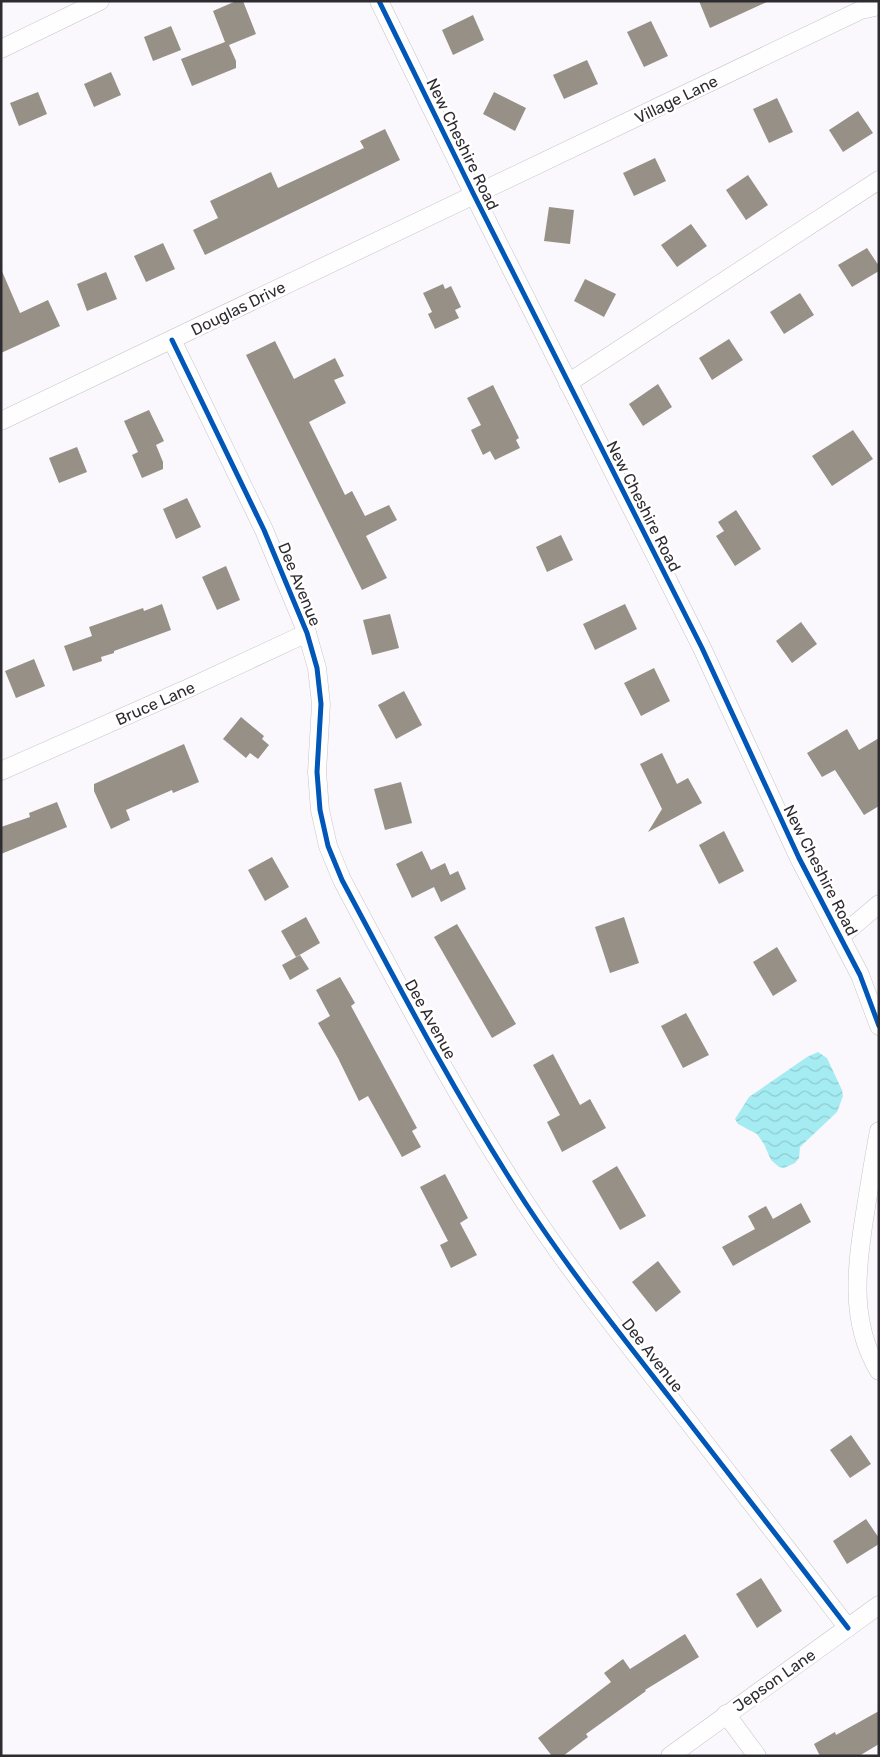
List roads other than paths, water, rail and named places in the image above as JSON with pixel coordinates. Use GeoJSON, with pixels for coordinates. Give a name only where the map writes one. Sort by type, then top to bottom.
{"type":"FeatureCollection","features":[{"type":"Feature","properties":{"kind":"street"},"geometry":{"type":"LineString","coordinates":[[1,49],[100,1]]}},
{"type":"Feature","properties":{"kind":"street","name":"New Cheshire Road"},"geometry":{"type":"LineString","coordinates":[[378,1],[702,648],[799,858],[860,975],[879,1026]]}},
{"type":"Feature","properties":{"kind":"street","name":"Village Lane"},"geometry":{"type":"LineString","coordinates":[[474,195],[861,10],[879,6]]}},
{"type":"Feature","properties":{"kind":"street"},"geometry":{"type":"LineString","coordinates":[[568,383],[879,180]]}},
{"type":"Feature","properties":{"kind":"street","name":"Douglas Drive"},"geometry":{"type":"LineString","coordinates":[[1,421],[474,195]]}},
{"type":"Feature","properties":{"kind":"street","name":"Dee Avenue"},"geometry":{"type":"LineString","coordinates":[[172,340],[264,530],[307,634],[317,668],[320,695],[318,772],[320,810],[328,846],[342,880],[412,1010],[486,1141],[527,1205],[571,1268],[848,1628]]}},
{"type":"Feature","properties":{"kind":"street","name":"Bruce Lane"},"geometry":{"type":"LineString","coordinates":[[1,771],[191,688],[307,634]]}},
{"type":"Feature","properties":{"kind":"street"},"geometry":{"type":"LineString","coordinates":[[840,936],[879,904]]}},
{"type":"Feature","properties":{"kind":"street"},"geometry":{"type":"LineString","coordinates":[[879,1131],[858,1251],[856,1295],[861,1328],[873,1362],[879,1371]]}},
{"type":"Feature","properties":{"kind":"street","name":"Jepson Lane"},"geometry":{"type":"LineString","coordinates":[[670,1756],[879,1605]]}},
{"type":"Feature","properties":{"kind":"street"},"geometry":{"type":"LineString","coordinates":[[726,1714],[757,1756]]}},
{"type":"Feature","properties":{"kind":"water"},"geometry":{"type":"Polygon","coordinates":[[[818,1052],[827,1058],[843,1096],[837,1112],[800,1147],[799,1158],[795,1163],[784,1168],[779,1167],[771,1160],[757,1134],[738,1124],[735,1119],[749,1097],[807,1057],[818,1052]]]}}]}
